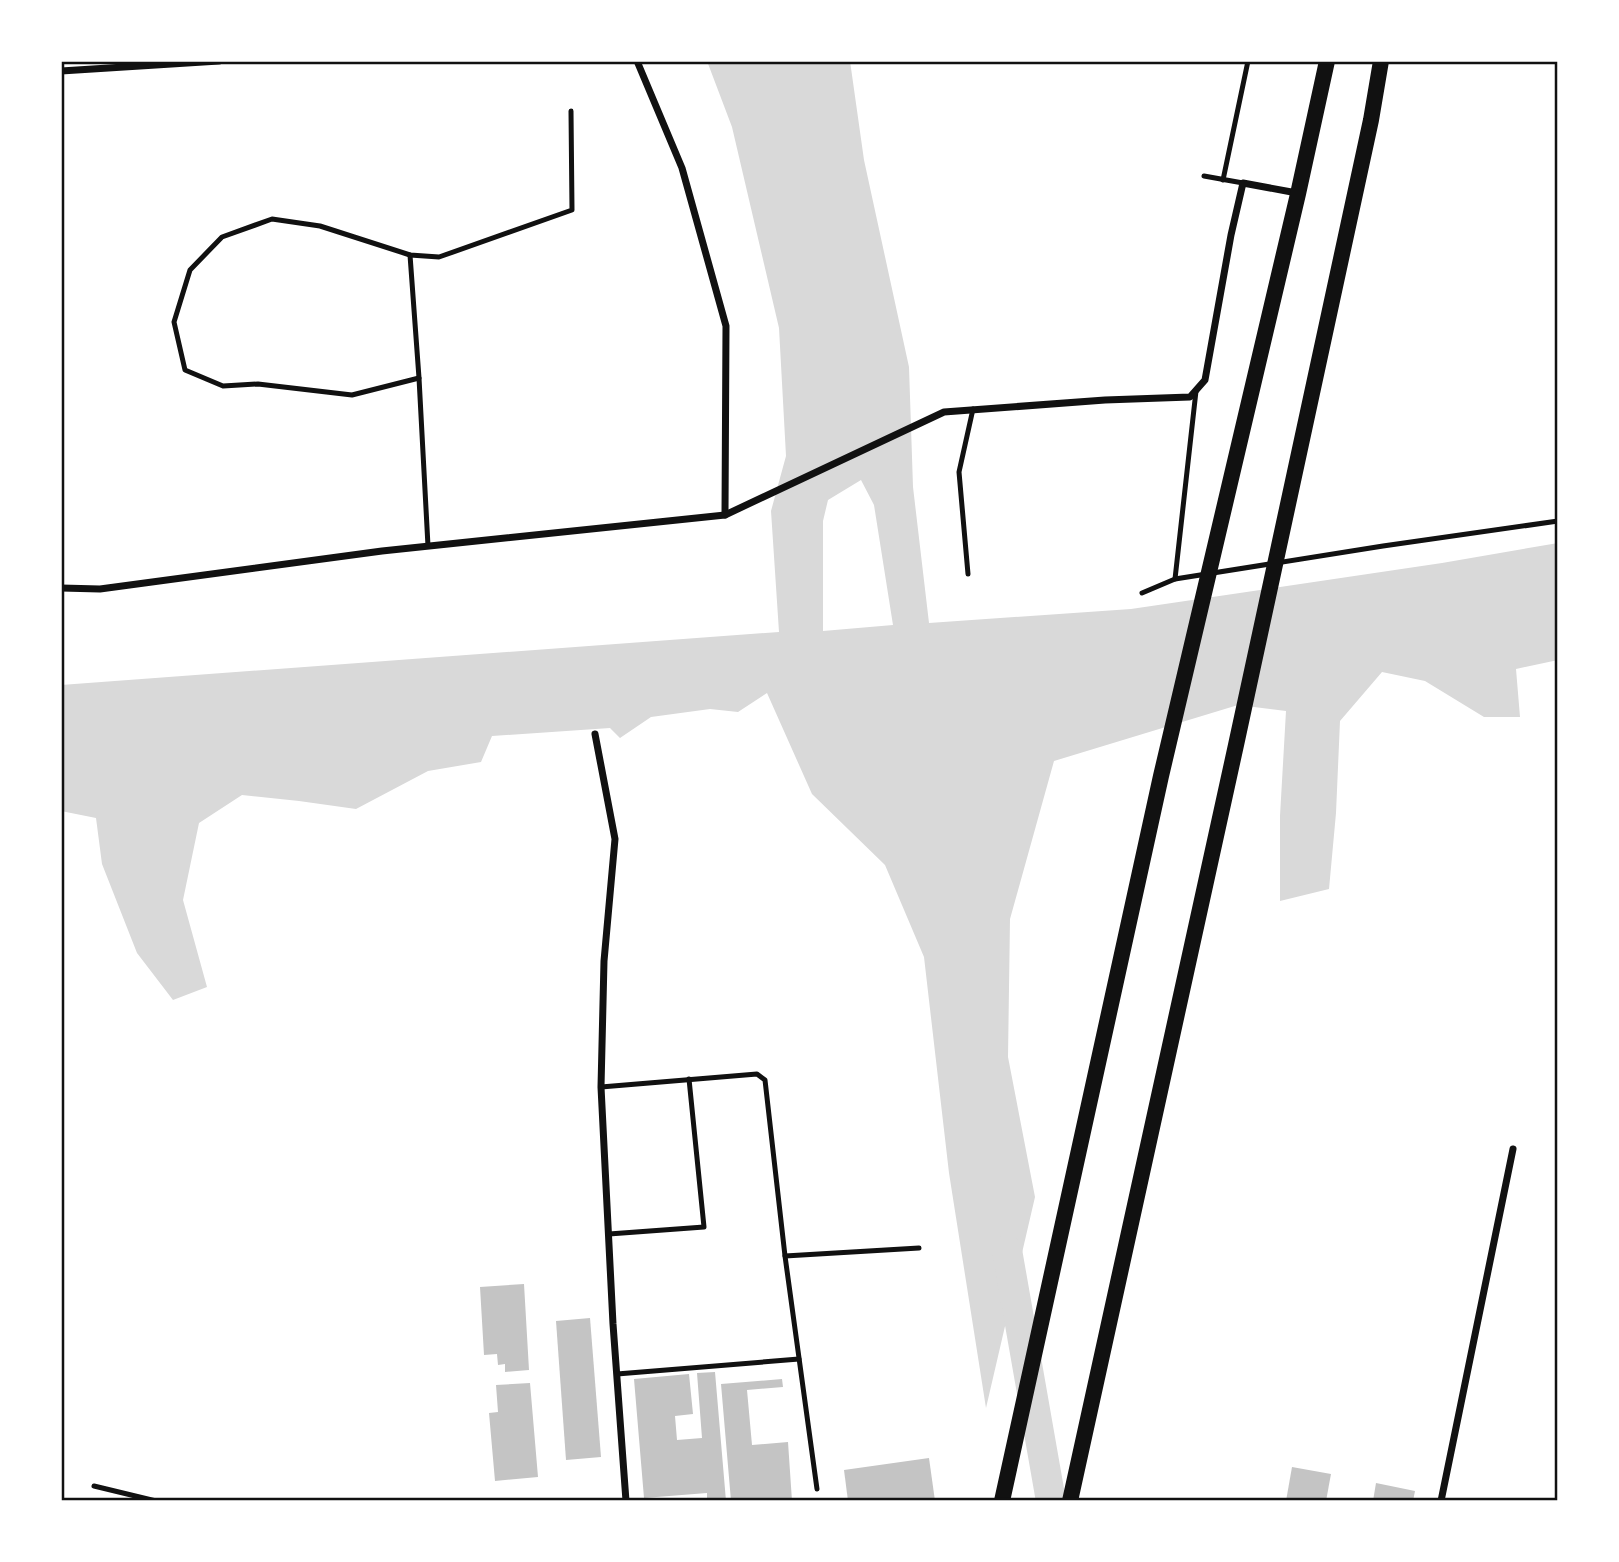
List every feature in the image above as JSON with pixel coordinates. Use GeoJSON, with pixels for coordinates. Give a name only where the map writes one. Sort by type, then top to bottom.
{"type":"FeatureCollection","features":[{"type":"Feature","properties":{"kind":"main road"},"geometry":{"type":"LineString","coordinates":[[1002,1501],[1161,776],[1298,194],[1326,61]]}},
{"type":"Feature","properties":{"kind":"main road"},"geometry":{"type":"LineString","coordinates":[[1070,1501],[1237,745],[1371,120],[1381,61]]}},
{"type":"Feature","properties":{"kind":"street"},"geometry":{"type":"LineString","coordinates":[[61,71],[219,61]]}},
{"type":"Feature","properties":{"kind":"street"},"geometry":{"type":"LineString","coordinates":[[637,61],[682,167],[726,326],[725,515]]}},
{"type":"Feature","properties":{"kind":"street"},"geometry":{"type":"LineString","coordinates":[[61,588],[100,589],[428,546],[725,515],[944,412],[1105,400],[1190,397],[1205,380],[1243,183],[1298,194]]}},
{"type":"Feature","properties":{"kind":"street"},"geometry":{"type":"LineString","coordinates":[[595,734],[615,839],[604,961],[601,1087],[613,1324],[626,1501]]}},
{"type":"Feature","properties":{"kind":"street"},"geometry":{"type":"LineString","coordinates":[[1441,1501],[1513,1149]]}},
{"type":"Feature","properties":{"kind":"lane"},"geometry":{"type":"LineString","coordinates":[[1223,180],[1248,61]]}},
{"type":"Feature","properties":{"kind":"lane"},"geometry":{"type":"LineString","coordinates":[[419,378],[352,396],[258,384],[223,386],[185,370],[174,323],[190,270],[222,237],[272,219],[320,226],[411,255],[439,257],[572,210],[571,111]]}},
{"type":"Feature","properties":{"kind":"lane"},"geometry":{"type":"LineString","coordinates":[[1204,176],[1243,183]]}},
{"type":"Feature","properties":{"kind":"lane"},"geometry":{"type":"LineString","coordinates":[[411,255],[428,546]]}},
{"type":"Feature","properties":{"kind":"lane"},"geometry":{"type":"LineString","coordinates":[[1175,579],[1197,389]]}},
{"type":"Feature","properties":{"kind":"lane"},"geometry":{"type":"LineString","coordinates":[[968,574],[959,472],[973,410]]}},
{"type":"Feature","properties":{"kind":"lane"},"geometry":{"type":"LineString","coordinates":[[1142,593],[1175,579],[1558,521]]}},
{"type":"Feature","properties":{"kind":"lane"},"geometry":{"type":"LineString","coordinates":[[601,1087],[757,1073],[765,1080],[785,1256],[817,1489]]}},
{"type":"Feature","properties":{"kind":"lane"},"geometry":{"type":"LineString","coordinates":[[608,1234],[704,1227],[690,1080]]}},
{"type":"Feature","properties":{"kind":"lane"},"geometry":{"type":"LineString","coordinates":[[785,1256],[919,1248]]}},
{"type":"Feature","properties":{"kind":"lane"},"geometry":{"type":"LineString","coordinates":[[617,1374],[799,1359]]}},
{"type":"Feature","properties":{"kind":"lane"},"geometry":{"type":"LineString","coordinates":[[94,1486],[156,1501]]}},
{"type":"Feature","properties":{"kind":"shaded area"},"geometry":{"type":"Polygon","coordinates":[[[707,61],[850,61],[864,160],[909,367],[913,487],[929,623],[1131,609],[1558,543],[1558,660],[1516,669],[1520,717],[1484,717],[1425,681],[1382,672],[1340,721],[1329,889],[1280,901],[1280,816],[1286,711],[1238,705],[1054,761],[1010,919],[1008,1057],[1035,1197],[986,1408],[949,1173],[924,957],[885,865],[812,794],[767,693],[738,712],[710,709],[651,717],[620,738],[610,728],[492,736],[481,762],[428,771],[356,809],[242,795],[199,823],[183,900],[207,987],[173,1000],[137,953],[102,864],[96,818],[61,811],[61,685],[779,632],[771,511],[786,456],[779,328],[732,127],[707,61]],[[861,480],[828,500],[823,521],[823,631],[893,625],[874,505],[861,480]]]}},
{"type":"Feature","properties":{"kind":"building"},"geometry":{"type":"Polygon","coordinates":[[[524,1284],[529,1370],[505,1372],[505,1364],[498,1365],[497,1354],[484,1355],[480,1287],[524,1284]]]}},
{"type":"Feature","properties":{"kind":"building"},"geometry":{"type":"Polygon","coordinates":[[[590,1318],[601,1457],[566,1460],[556,1321],[590,1318]]]}},
{"type":"Feature","properties":{"kind":"building"},"geometry":{"type":"Polygon","coordinates":[[[715,1372],[726,1501],[707,1501],[707,1493],[644,1498],[634,1379],[689,1374],[693,1414],[675,1416],[677,1440],[702,1438],[697,1373],[715,1372]]]}},
{"type":"Feature","properties":{"kind":"building"},"geometry":{"type":"Polygon","coordinates":[[[782,1379],[783,1387],[747,1390],[752,1445],[788,1442],[792,1501],[731,1501],[721,1384],[782,1379]]]}},
{"type":"Feature","properties":{"kind":"building"},"geometry":{"type":"Polygon","coordinates":[[[530,1383],[538,1477],[495,1481],[489,1413],[498,1412],[496,1385],[530,1383]]]}},
{"type":"Feature","properties":{"kind":"building"},"geometry":{"type":"Polygon","coordinates":[[[929,1458],[935,1501],[848,1501],[844,1470],[929,1458]]]}},
{"type":"Feature","properties":{"kind":"building"},"geometry":{"type":"Polygon","coordinates":[[[1292,1467],[1331,1474],[1326,1501],[1286,1501],[1292,1467]]]}},
{"type":"Feature","properties":{"kind":"building"},"geometry":{"type":"Polygon","coordinates":[[[1376,1483],[1415,1491],[1413,1501],[1373,1501],[1376,1483]]]}},
{"type":"Feature","properties":{"kind":"waterway"},"geometry":{"type":"LineString","coordinates":[[1007,1250],[1051,1501]]}}]}
